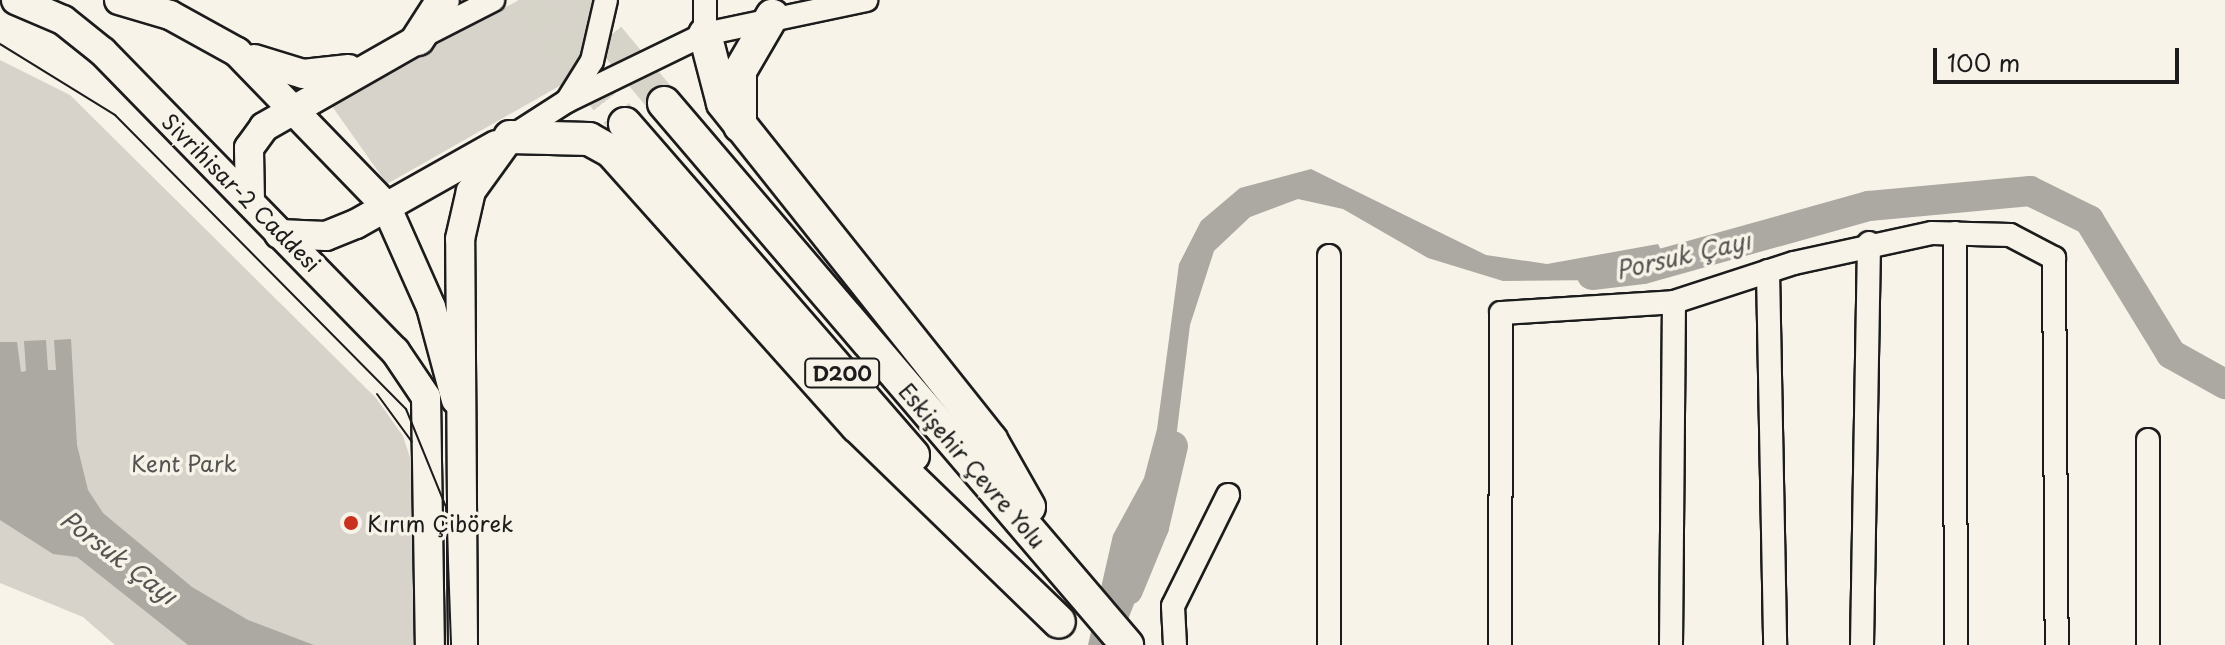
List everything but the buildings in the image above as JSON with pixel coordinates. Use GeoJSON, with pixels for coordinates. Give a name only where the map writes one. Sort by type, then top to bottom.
{"type":"FeatureCollection","features":[{"type":"Feature","properties":{"kind":"highway"},"geometry":{"type":"LineString","coordinates":[[418,39],[443,0]]}},
{"type":"Feature","properties":{"kind":"highway"},"geometry":{"type":"LineString","coordinates":[[740,126],[740,71],[772,16]]}},
{"type":"Feature","properties":{"kind":"highway"},"geometry":{"type":"LineString","coordinates":[[705,34],[710,72],[740,126],[991,440],[1066,573]]}},
{"type":"Feature","properties":{"kind":"highway","name":"Eskişehir Çevre Yolu"},"geometry":{"type":"LineString","coordinates":[[664,103],[1127,645]]}},
{"type":"Feature","properties":{"kind":"highway","name":"Eskişehir Çevre Yolu"},"geometry":{"type":"LineString","coordinates":[[625,124],[1068,634]]}},
{"type":"Feature","properties":{"kind":"highway"},"geometry":{"type":"LineString","coordinates":[[510,137],[589,139],[611,151],[857,426],[1068,634]]}},
{"type":"Feature","properties":{"kind":"main road","name":"Sivrihisar-2 Caddesi"},"geometry":{"type":"LineString","coordinates":[[16,0],[85,35],[395,351],[426,397],[430,645]]}},
{"type":"Feature","properties":{"kind":"main road"},"geometry":{"type":"LineString","coordinates":[[119,0],[170,15],[237,52],[303,74],[377,62]]}},
{"type":"Feature","properties":{"kind":"main road"},"geometry":{"type":"LineString","coordinates":[[250,202],[249,148],[295,106],[418,39]]}},
{"type":"Feature","properties":{"kind":"main road"},"geometry":{"type":"LineString","coordinates":[[237,52],[295,106],[386,206],[431,307],[456,400]]}},
{"type":"Feature","properties":{"kind":"main road"},"geometry":{"type":"LineString","coordinates":[[279,234],[326,236],[510,137]]}},
{"type":"Feature","properties":{"kind":"main road"},"geometry":{"type":"LineString","coordinates":[[463,645],[456,400],[460,239],[471,191],[510,137]]}},
{"type":"Feature","properties":{"kind":"street"},"geometry":{"type":"LineString","coordinates":[[418,39],[493,0]]}},
{"type":"Feature","properties":{"kind":"street"},"geometry":{"type":"LineString","coordinates":[[567,101],[592,61],[606,0]]}},
{"type":"Feature","properties":{"kind":"street"},"geometry":{"type":"LineString","coordinates":[[705,0],[705,34]]}},
{"type":"Feature","properties":{"kind":"street"},"geometry":{"type":"LineString","coordinates":[[510,137],[567,101],[705,34],[772,16],[866,0]]}},
{"type":"Feature","properties":{"kind":"street"},"geometry":{"type":"LineString","coordinates":[[1955,233],[1956,645]]}},
{"type":"Feature","properties":{"kind":"street"},"geometry":{"type":"LineString","coordinates":[[1500,645],[1501,313],[1674,302],[1768,271],[1869,243],[1955,233],[2010,235],[2054,258],[2057,645]]}},
{"type":"Feature","properties":{"kind":"street"},"geometry":{"type":"LineString","coordinates":[[1862,645],[1869,243]]}},
{"type":"Feature","properties":{"kind":"street"},"geometry":{"type":"LineString","coordinates":[[1329,256],[1329,645]]}},
{"type":"Feature","properties":{"kind":"street"},"geometry":{"type":"LineString","coordinates":[[1768,271],[1775,645]]}},
{"type":"Feature","properties":{"kind":"street"},"geometry":{"type":"LineString","coordinates":[[1671,645],[1674,302]]}},
{"type":"Feature","properties":{"kind":"street"},"geometry":{"type":"LineString","coordinates":[[2148,440],[2148,645]]}},
{"type":"Feature","properties":{"kind":"street"},"geometry":{"type":"LineString","coordinates":[[1175,645],[1173,606],[1228,495]]}},
{"type":"Feature","properties":{"kind":"green space"},"geometry":{"type":"Polygon","coordinates":[[[519,0],[597,0],[570,80],[387,184],[329,102],[519,0]]]}},
{"type":"Feature","properties":{"kind":"green space","name":"Kent Park"},"geometry":{"type":"Polygon","coordinates":[[[0,60],[70,95],[376,398],[403,436],[416,476],[419,645],[115,645],[83,617],[0,583],[0,60]]]}},
{"type":"Feature","properties":{"kind":"water"},"geometry":{"type":"Polygon","coordinates":[[[1311,169],[1486,255],[1547,264],[1658,244],[1666,260],[1601,280],[1503,281],[1428,258],[1343,209],[1298,199],[1250,217],[1214,251],[1190,325],[1172,471],[1148,520],[1138,594],[1118,645],[1088,645],[1113,535],[1144,478],[1157,429],[1179,264],[1201,221],[1240,188],[1311,169]]]}},
{"type":"Feature","properties":{"kind":"water"},"geometry":{"type":"Polygon","coordinates":[[[71,339],[77,445],[88,490],[103,513],[192,587],[248,620],[314,645],[188,645],[77,557],[53,554],[0,520],[0,342],[17,342],[21,372],[26,371],[24,341],[46,340],[48,370],[56,370],[54,340],[71,339]]]}},
{"type":"Feature","properties":{"kind":"waterway","name":"Porsuk Çayı"},"geometry":{"type":"LineString","coordinates":[[1592,275],[1643,269],[1869,206],[2030,191],[2089,220],[2171,354],[2225,384]]}},
{"type":"Feature","properties":{"kind":"waterway","name":"Porsuk Çayı"},"geometry":{"type":"LineString","coordinates":[[1128,590],[1154,527],[1173,446]]}},
{"type":"Feature","properties":{"kind":"tunnel"},"geometry":{"type":"LineString","coordinates":[[527,0],[625,124]]}},
{"type":"Feature","properties":{"kind":"tunnel"},"geometry":{"type":"LineString","coordinates":[[578,0],[664,103]]}},
{"type":"Feature","properties":{"kind":"tram line"},"geometry":{"type":"LineString","coordinates":[[0,44],[115,115],[406,409],[446,507],[451,645]]}},
{"type":"Feature","properties":{"kind":"tram line"},"geometry":{"type":"LineString","coordinates":[[377,394],[412,442]]}},
{"type":"Feature","properties":{"kind":"place","name":"Kırım Çibörek"},"geometry":{"type":"Point","coordinates":[351,523]}}]}
